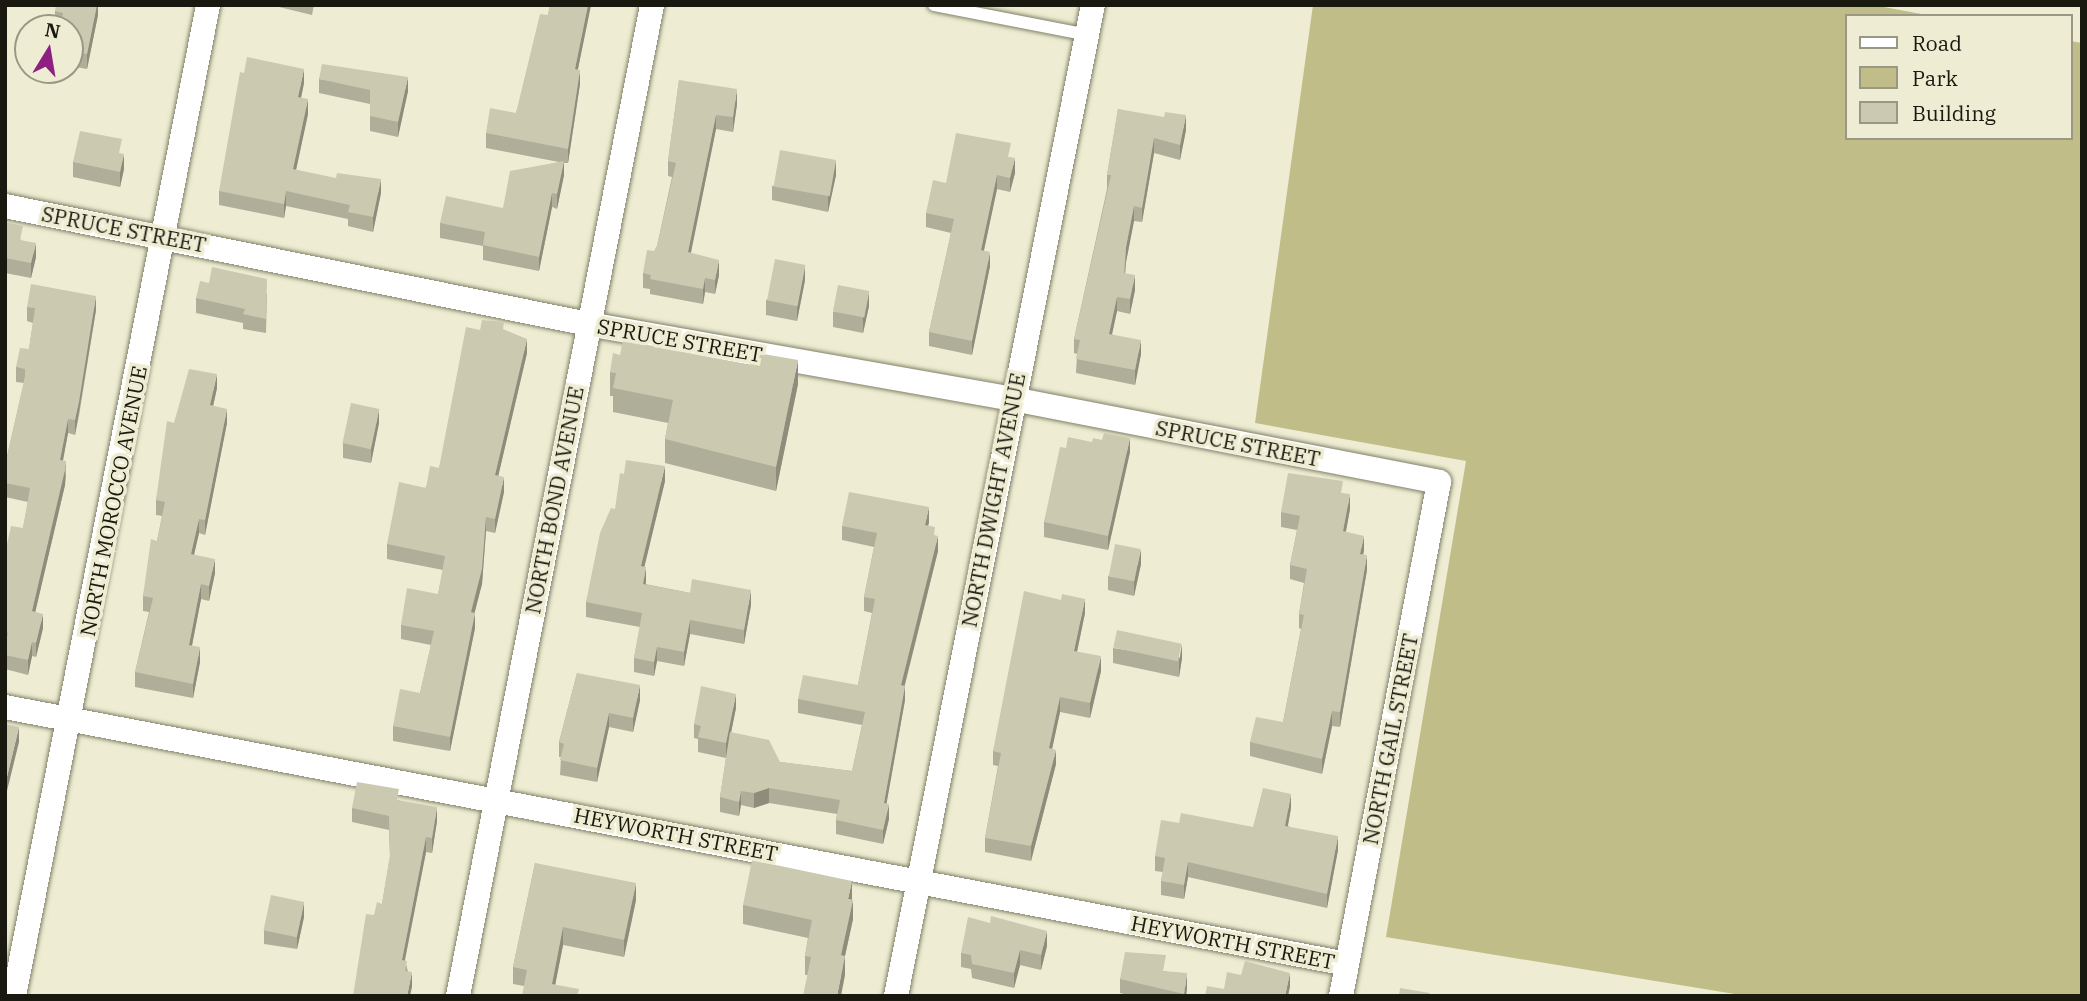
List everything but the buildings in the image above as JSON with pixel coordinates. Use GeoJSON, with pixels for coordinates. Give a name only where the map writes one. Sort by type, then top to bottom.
{"type":"FeatureCollection","features":[{"type":"Feature","properties":{"kind":"street","name":"NORTH MOROCCO AVENUE"},"geometry":{"type":"LineString","coordinates":[[14,996],[71,719],[208,5]]}},
{"type":"Feature","properties":{"kind":"street","name":"NORTH BOND AVENUE"},"geometry":{"type":"LineString","coordinates":[[458,996],[652,5]]}},
{"type":"Feature","properties":{"kind":"street","name":"NORTH DWIGHT AVENUE"},"geometry":{"type":"LineString","coordinates":[[896,996],[1093,5]]}},
{"type":"Feature","properties":{"kind":"street","name":"SPRUCE STREET"},"geometry":{"type":"LineString","coordinates":[[5,206],[589,324],[1013,399],[1439,482]]}},
{"type":"Feature","properties":{"kind":"street","name":"NORTH GAIL STREET"},"geometry":{"type":"LineString","coordinates":[[1341,996],[1439,482]]}},
{"type":"Feature","properties":{"kind":"street","name":"HEYWORTH STREET"},"geometry":{"type":"LineString","coordinates":[[5,706],[1347,964]]}},
{"type":"Feature","properties":{"kind":"lane"},"geometry":{"type":"LineString","coordinates":[[934,5],[1087,35]]}},
{"type":"Feature","properties":{"kind":"green space"},"geometry":{"type":"Polygon","coordinates":[[[1313,5],[1873,5],[1921,14],[1846,14],[1846,140],[2073,140],[2073,41],[2082,43],[2082,996],[1747,996],[1386,937],[1466,461],[1255,423],[1313,5]]]}}]}
